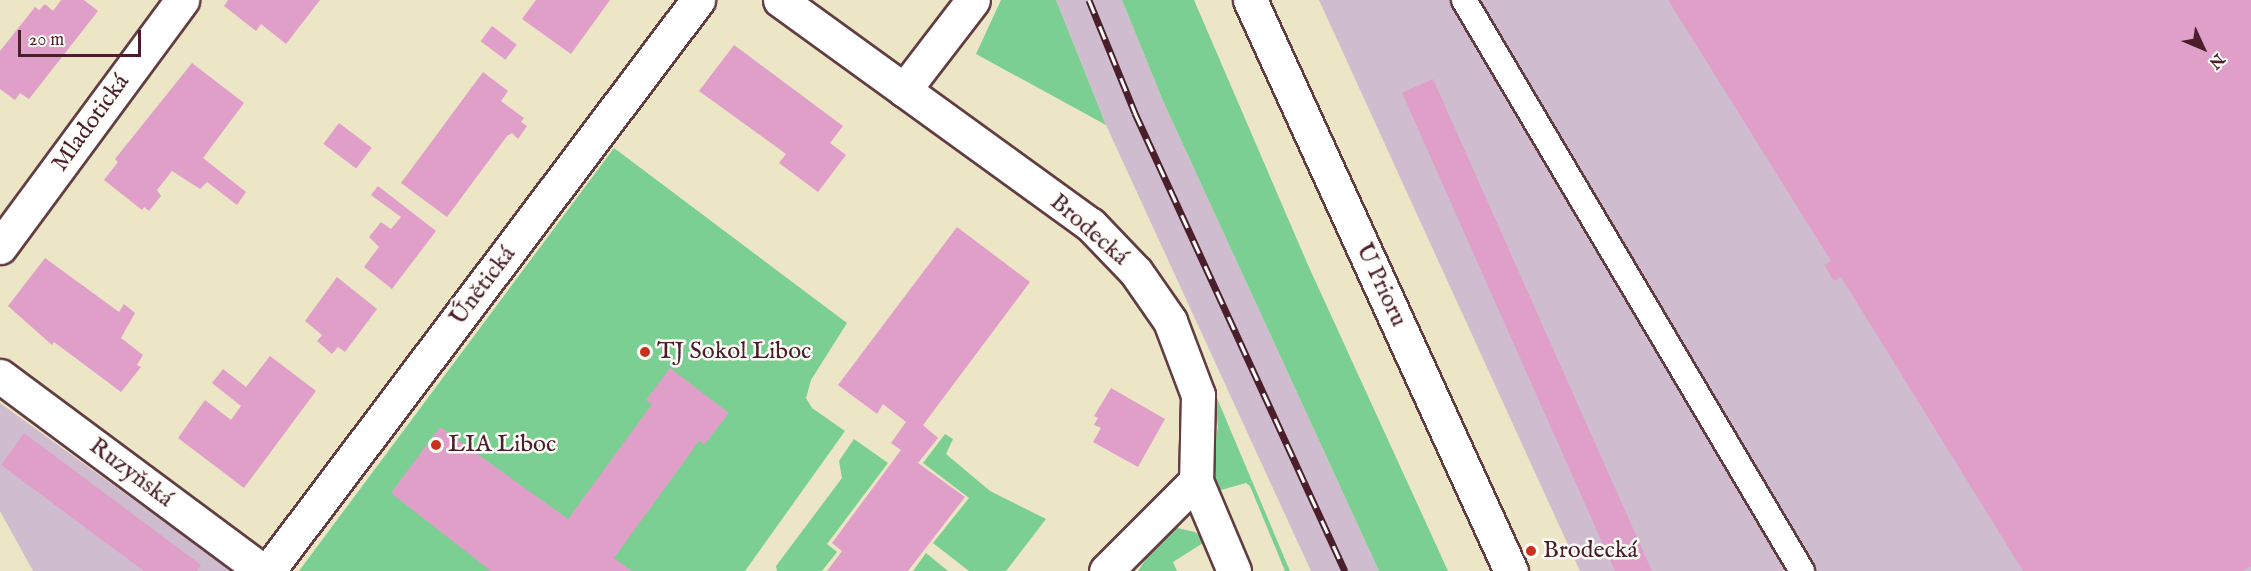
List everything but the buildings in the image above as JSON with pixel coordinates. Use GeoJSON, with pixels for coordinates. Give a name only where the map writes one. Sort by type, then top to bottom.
{"type":"FeatureCollection","features":[{"type":"Feature","properties":{"kind":"street","name":"Mladotická"},"geometry":{"type":"LineString","coordinates":[[0,247],[182,0]]}},
{"type":"Feature","properties":{"kind":"street","name":"Únětická"},"geometry":{"type":"LineString","coordinates":[[268,571],[698,0]]}},
{"type":"Feature","properties":{"kind":"street","name":"Brodecká"},"geometry":{"type":"LineString","coordinates":[[780,0],[1090,224],[1136,272],[1170,321],[1198,394],[1196,481],[1234,571]]}},
{"type":"Feature","properties":{"kind":"street"},"geometry":{"type":"LineString","coordinates":[[904,90],[974,0]]}},
{"type":"Feature","properties":{"kind":"street","name":"U Prioru"},"geometry":{"type":"LineString","coordinates":[[1250,0],[1511,571]]}},
{"type":"Feature","properties":{"kind":"street","name":"Ruzyňská"},"geometry":{"type":"LineString","coordinates":[[0,376],[263,571]]}},
{"type":"Feature","properties":{"kind":"street"},"geometry":{"type":"LineString","coordinates":[[1106,571],[1196,481]]}},
{"type":"Feature","properties":{"kind":"lane"},"geometry":{"type":"LineString","coordinates":[[1464,0],[1802,571]]}},
{"type":"Feature","properties":{"kind":"shaded area"},"geometry":{"type":"Polygon","coordinates":[[[1056,0],[1122,0],[1163,101],[1379,571],[1311,571],[1106,125],[1056,0]]]}},
{"type":"Feature","properties":{"kind":"shaded area"},"geometry":{"type":"Polygon","coordinates":[[[1319,0],[2251,0],[2251,571],[1580,571],[1319,0]]]}},
{"type":"Feature","properties":{"kind":"shaded area"},"geometry":{"type":"Polygon","coordinates":[[[0,403],[232,571],[33,571],[0,511],[0,403]]]}},
{"type":"Feature","properties":{"kind":"green space"},"geometry":{"type":"Polygon","coordinates":[[[1001,0],[1056,0],[1106,125],[976,54],[1001,0]]]}},
{"type":"Feature","properties":{"kind":"green space"},"geometry":{"type":"Polygon","coordinates":[[[1122,0],[1194,0],[1308,265],[1448,571],[1379,571],[1163,101],[1122,0]]]}},
{"type":"Feature","properties":{"kind":"green space","name":"TJ Sokol Liboc"},"geometry":{"type":"Polygon","coordinates":[[[614,148],[847,323],[811,380],[806,398],[812,408],[845,431],[745,571],[299,571],[614,148]]]}},
{"type":"Feature","properties":{"kind":"green space"},"geometry":{"type":"Polygon","coordinates":[[[1214,391],[1290,571],[1285,571],[1250,486],[1246,483],[1221,490],[1213,484],[1210,470],[1218,427],[1214,391]]]}},
{"type":"Feature","properties":{"kind":"green space"},"geometry":{"type":"Polygon","coordinates":[[[945,434],[953,439],[946,454],[990,491],[1046,519],[1006,571],[969,571],[933,543],[969,498],[923,463],[945,434]]]}},
{"type":"Feature","properties":{"kind":"green space"},"geometry":{"type":"Polygon","coordinates":[[[854,439],[888,463],[827,544],[837,552],[822,571],[777,571],[776,566],[842,478],[839,461],[854,439]]]}},
{"type":"Feature","properties":{"kind":"green space"},"geometry":{"type":"Polygon","coordinates":[[[1177,528],[1195,532],[1202,538],[1203,543],[1173,562],[1177,571],[1138,571],[1160,538],[1177,528]]]}},
{"type":"Feature","properties":{"kind":"green space"},"geometry":{"type":"Polygon","coordinates":[[[926,553],[948,571],[913,571],[926,553]]]}},
{"type":"Feature","properties":{"kind":"railway"},"geometry":{"type":"LineString","coordinates":[[1089,0],[1135,113],[1345,571]]}},
{"type":"Feature","properties":{"kind":"place","name":"TJ Sokol Liboc"},"geometry":{"type":"Point","coordinates":[645,352]}},
{"type":"Feature","properties":{"kind":"place","name":"LIA Liboc"},"geometry":{"type":"Point","coordinates":[436,445]}},
{"type":"Feature","properties":{"kind":"place","name":"Brodecká"},"geometry":{"type":"Point","coordinates":[1531,551]}}]}
